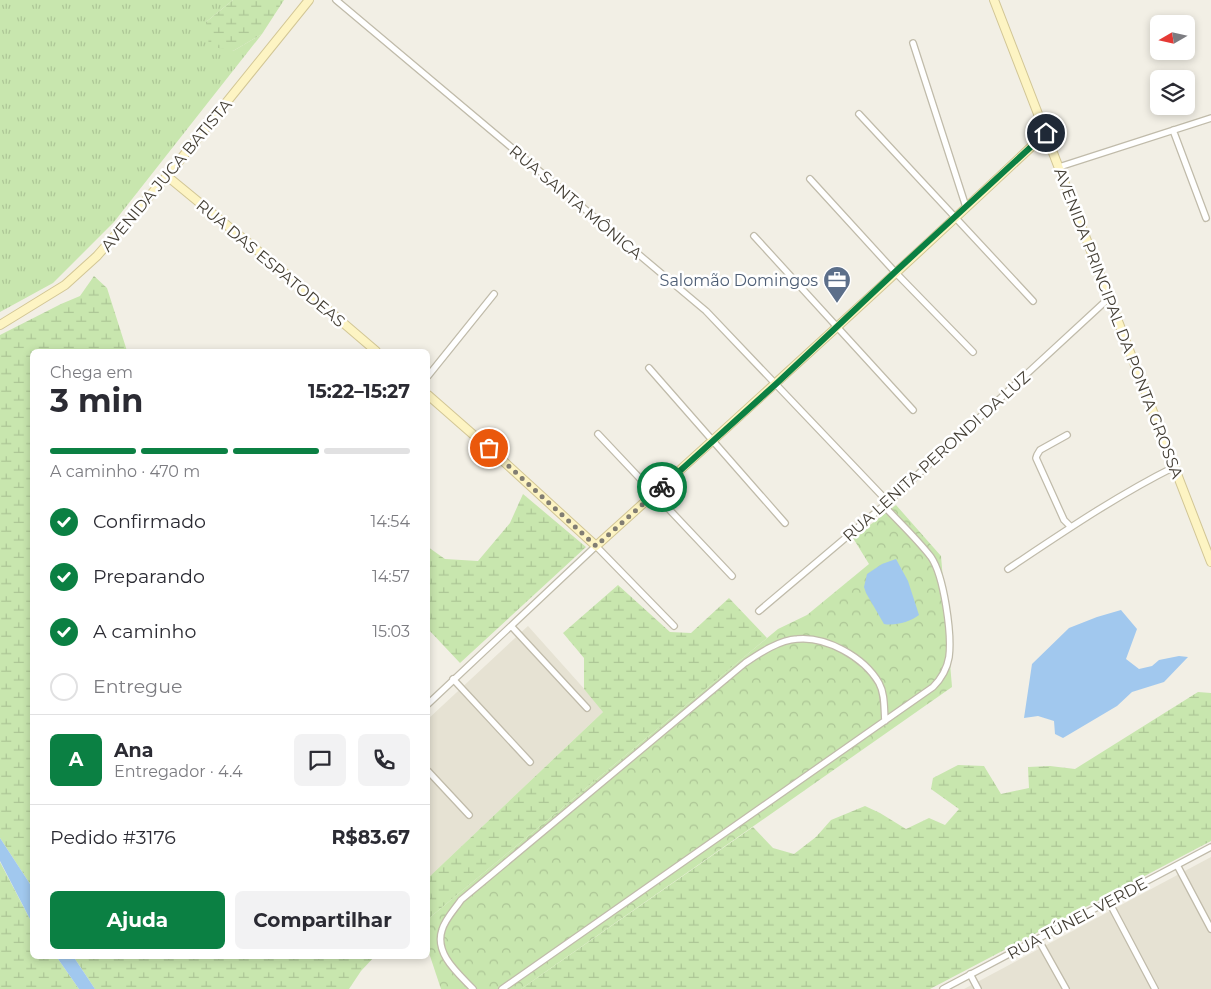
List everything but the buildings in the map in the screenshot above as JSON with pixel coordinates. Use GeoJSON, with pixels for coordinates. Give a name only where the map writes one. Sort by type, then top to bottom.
{"type":"FeatureCollection","features":[{"type":"Feature","properties":{"kind":"street","name":"AVENIDA JUCA BATISTA"},"geometry":{"type":"LineString","coordinates":[[0,325],[65,285],[97,256],[167,176],[309,0]]}},
{"type":"Feature","properties":{"kind":"street","name":"RUA SANTA MÔNICA"},"geometry":{"type":"LineString","coordinates":[[336,0],[706,311],[886,504],[930,556],[938,569],[942,586],[949,635],[949,658],[942,677],[933,687],[502,989]]}},
{"type":"Feature","properties":{"kind":"street","name":"AVENIDA PRINCIPAL DA PONTA GROSSA"},"geometry":{"type":"LineString","coordinates":[[994,0],[1211,561]]}},
{"type":"Feature","properties":{"kind":"street"},"geometry":{"type":"LineString","coordinates":[[913,43],[966,207]]}},
{"type":"Feature","properties":{"kind":"street"},"geometry":{"type":"LineString","coordinates":[[858,114],[1032,301]]}},
{"type":"Feature","properties":{"kind":"street"},"geometry":{"type":"LineString","coordinates":[[1059,167],[1211,118]]}},
{"type":"Feature","properties":{"kind":"street"},"geometry":{"type":"LineString","coordinates":[[1173,130],[1206,218]]}},
{"type":"Feature","properties":{"kind":"street"},"geometry":{"type":"LineString","coordinates":[[430,702],[512,627],[596,546],[776,384],[1046,133]]}},
{"type":"Feature","properties":{"kind":"street","name":"RUA DAS ESPATODEAS"},"geometry":{"type":"LineString","coordinates":[[167,176],[374,349]]}},
{"type":"Feature","properties":{"kind":"street"},"geometry":{"type":"LineString","coordinates":[[810,179],[895,272],[974,352]]}},
{"type":"Feature","properties":{"kind":"street"},"geometry":{"type":"LineString","coordinates":[[754,236],[914,410]]}},
{"type":"Feature","properties":{"kind":"street"},"geometry":{"type":"LineString","coordinates":[[430,374],[494,294]]}},
{"type":"Feature","properties":{"kind":"street","name":"RUA LENITA PERONDI DA LUZ"},"geometry":{"type":"LineString","coordinates":[[759,611],[886,504],[1109,298]]}},
{"type":"Feature","properties":{"kind":"street"},"geometry":{"type":"LineString","coordinates":[[649,368],[785,523]]}},
{"type":"Feature","properties":{"kind":"street"},"geometry":{"type":"LineString","coordinates":[[430,397],[596,546],[674,626]]}},
{"type":"Feature","properties":{"kind":"street"},"geometry":{"type":"LineString","coordinates":[[598,434],[732,576]]}},
{"type":"Feature","properties":{"kind":"street"},"geometry":{"type":"LineString","coordinates":[[1067,435],[1040,450],[1036,458],[1064,520],[1072,526]]}},
{"type":"Feature","properties":{"kind":"street"},"geometry":{"type":"LineString","coordinates":[[1008,569],[1072,526],[1148,480],[1174,467]]}},
{"type":"Feature","properties":{"kind":"street"},"geometry":{"type":"LineString","coordinates":[[512,627],[587,708]]}},
{"type":"Feature","properties":{"kind":"street"},"geometry":{"type":"LineString","coordinates":[[474,989],[449,964],[442,950],[441,931],[461,900],[758,654],[795,639],[828,642],[855,658],[878,682],[883,695],[885,721]]}},
{"type":"Feature","properties":{"kind":"street"},"geometry":{"type":"LineString","coordinates":[[453,679],[530,762]]}},
{"type":"Feature","properties":{"kind":"street"},"geometry":{"type":"LineString","coordinates":[[430,773],[469,815]]}},
{"type":"Feature","properties":{"kind":"street","name":"RUA TÚNEL VERDE"},"geometry":{"type":"LineString","coordinates":[[943,989],[1211,847]]}},
{"type":"Feature","properties":{"kind":"street"},"geometry":{"type":"LineString","coordinates":[[1177,866],[1211,929]]}},
{"type":"Feature","properties":{"kind":"street"},"geometry":{"type":"LineString","coordinates":[[1108,902],[1155,989]]}},
{"type":"Feature","properties":{"kind":"street"},"geometry":{"type":"LineString","coordinates":[[1038,939],[1066,989]]}},
{"type":"Feature","properties":{"kind":"street"},"geometry":{"type":"LineString","coordinates":[[970,974],[978,989]]}},
{"type":"Feature","properties":{"kind":"shaded area"},"geometry":{"type":"Polygon","coordinates":[[[528,626],[604,711],[430,876],[430,717],[528,626]]]}},
{"type":"Feature","properties":{"kind":"shaded area"},"geometry":{"type":"Polygon","coordinates":[[[1211,857],[1211,989],[964,989],[1211,857]]]}},
{"type":"Feature","properties":{"kind":"green space"},"geometry":{"type":"Polygon","coordinates":[[[0,0],[233,0],[206,22],[233,51],[262,34],[114,222],[53,283],[0,312],[0,0]]]}},
{"type":"Feature","properties":{"kind":"green space"},"geometry":{"type":"Polygon","coordinates":[[[233,0],[284,0],[262,34],[233,51],[209,46],[206,22],[233,0]]]}},
{"type":"Feature","properties":{"kind":"green space"},"geometry":{"type":"Polygon","coordinates":[[[94,276],[107,288],[126,349],[30,349],[30,884],[0,838],[0,335],[80,296],[94,276]]]}},
{"type":"Feature","properties":{"kind":"green space"},"geometry":{"type":"Polygon","coordinates":[[[523,494],[586,547],[460,663],[430,631],[430,548],[445,559],[478,561],[510,523],[523,494]]]}},
{"type":"Feature","properties":{"kind":"green space"},"geometry":{"type":"Polygon","coordinates":[[[896,505],[941,556],[952,687],[521,989],[441,989],[430,956],[430,917],[778,629],[807,615],[869,564],[853,538],[896,505]]]}},
{"type":"Feature","properties":{"kind":"green space"},"geometry":{"type":"Polygon","coordinates":[[[618,585],[670,632],[691,633],[729,598],[767,638],[430,917],[430,876],[603,712],[584,689],[584,658],[563,633],[618,585]]]}},
{"type":"Feature","properties":{"kind":"green space"},"geometry":{"type":"Polygon","coordinates":[[[1198,692],[1211,693],[1211,841],[930,989],[521,989],[753,827],[773,848],[794,854],[816,837],[831,820],[865,806],[906,829],[929,818],[945,825],[959,809],[931,789],[933,778],[958,765],[984,766],[1001,794],[1029,788],[1028,767],[1050,766],[1075,769],[1198,692]]]}},
{"type":"Feature","properties":{"kind":"green space"},"geometry":{"type":"Polygon","coordinates":[[[0,862],[30,919],[30,959],[58,959],[79,989],[0,989],[0,862]]]}},
{"type":"Feature","properties":{"kind":"green space"},"geometry":{"type":"Polygon","coordinates":[[[75,959],[372,959],[361,971],[349,989],[95,989],[75,959]]]}},
{"type":"Feature","properties":{"kind":"water"},"geometry":{"type":"Polygon","coordinates":[[[896,559],[908,581],[919,615],[902,623],[884,624],[864,587],[867,574],[882,564],[896,559]]]}},
{"type":"Feature","properties":{"kind":"water"},"geometry":{"type":"Polygon","coordinates":[[[1121,610],[1137,629],[1126,659],[1139,669],[1152,666],[1159,660],[1179,656],[1188,657],[1164,682],[1132,692],[1117,706],[1063,738],[1055,734],[1054,721],[1038,716],[1024,718],[1032,664],[1069,628],[1121,610]]]}},
{"type":"Feature","properties":{"kind":"water"},"geometry":{"type":"Polygon","coordinates":[[[0,838],[30,884],[30,919],[0,861],[0,838]]]}},
{"type":"Feature","properties":{"kind":"water"},"geometry":{"type":"Polygon","coordinates":[[[58,959],[75,959],[95,989],[79,989],[58,959]]]}},
{"type":"Feature","properties":{"kind":"way so far"},"geometry":{"type":"LineString","coordinates":[[489,448],[596,546],[662,487]]}},
{"type":"Feature","properties":{"kind":"place","name":"Salomão Domingos"},"geometry":{"type":"Point","coordinates":[837,304]}},
{"type":"Feature","properties":{"kind":"route"},"geometry":{"type":"LineString","coordinates":[[662,487],[776,384],[1046,133]]}}]}
